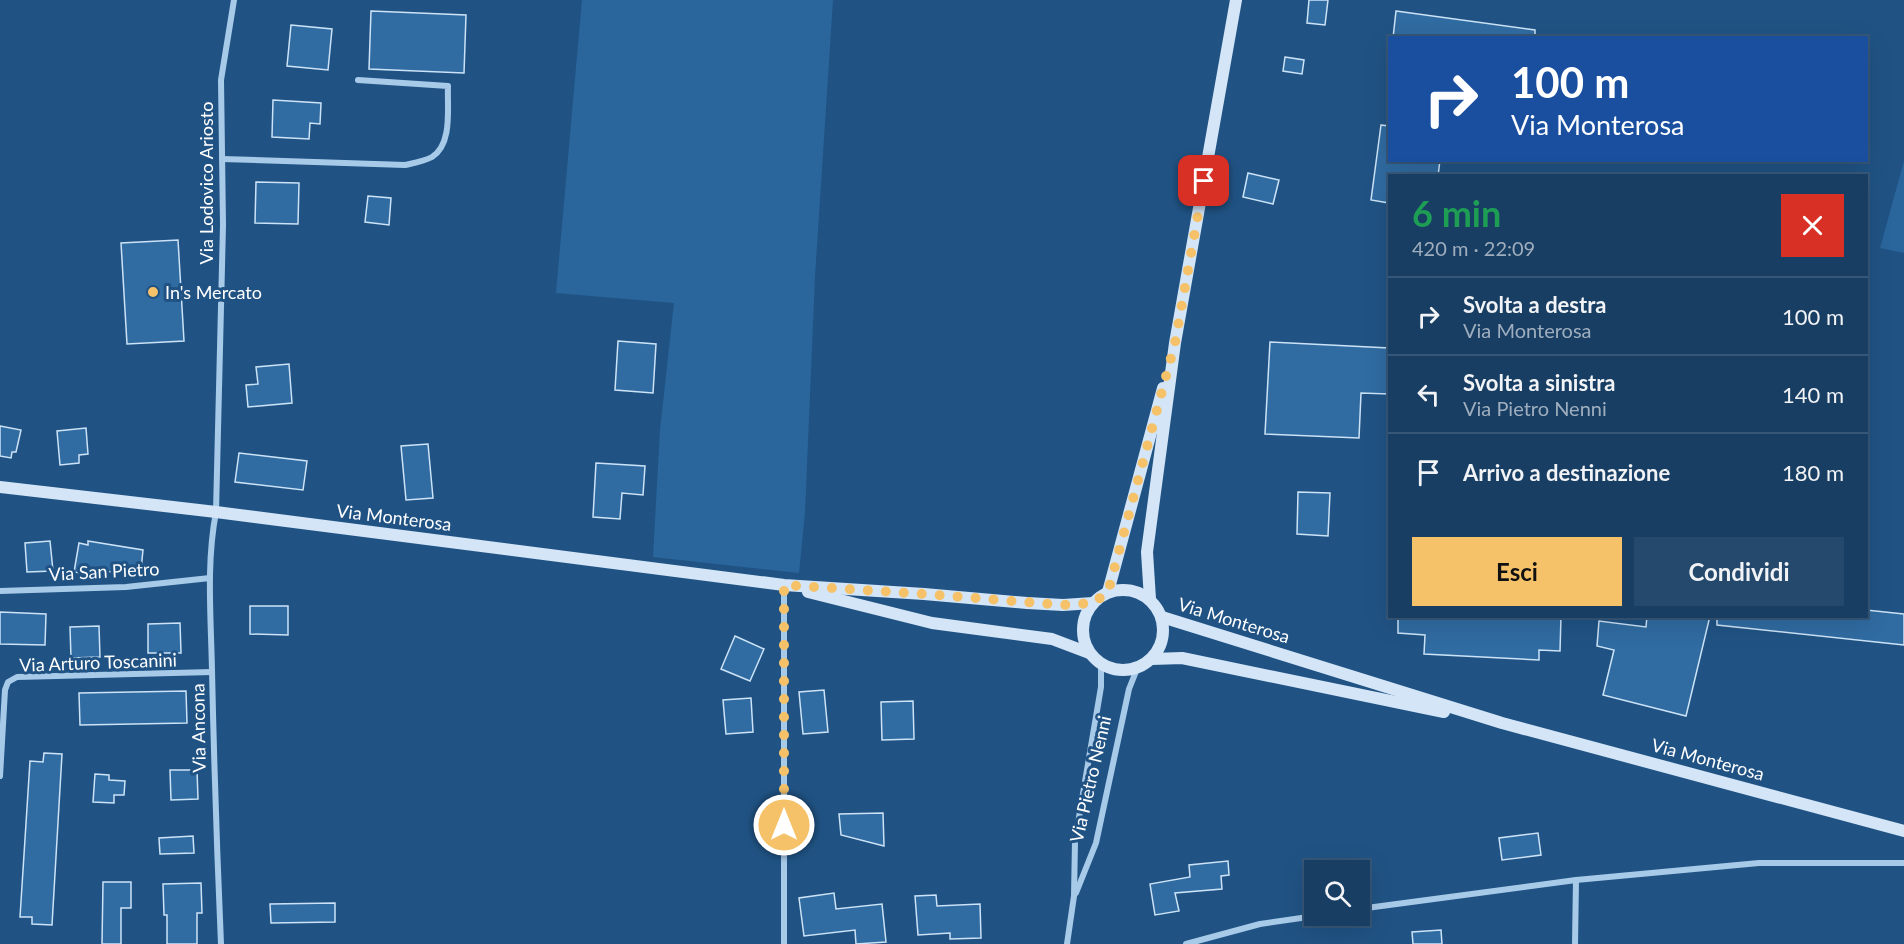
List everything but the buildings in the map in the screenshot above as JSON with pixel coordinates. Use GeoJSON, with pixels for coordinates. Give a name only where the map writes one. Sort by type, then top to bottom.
{"type":"FeatureCollection","features":[{"type":"Feature","properties":{"kind":"main road"},"geometry":{"type":"LineString","coordinates":[[1150,599],[1147,552],[1175,343],[1236,0]]}},
{"type":"Feature","properties":{"kind":"main road"},"geometry":{"type":"LineString","coordinates":[[1108,592],[1175,343]]}},
{"type":"Feature","properties":{"kind":"main road","name":"Via Monterosa"},"geometry":{"type":"LineString","coordinates":[[0,487],[216,512],[784,585],[1045,604],[1093,603]]}},
{"type":"Feature","properties":{"kind":"main road","name":"Via Monterosa"},"geometry":{"type":"LineString","coordinates":[[784,585],[857,606],[932,623],[1052,639],[1089,653]]}},
{"type":"Feature","properties":{"kind":"main road"},"geometry":{"type":"LineString","coordinates":[[1122,590],[1137,592],[1150,599],[1162,617],[1164,631],[1160,647],[1152,659],[1137,669],[1119,671],[1101,665],[1089,653],[1083,638],[1083,620],[1093,603],[1108,592],[1122,590]]}},
{"type":"Feature","properties":{"kind":"main road","name":"Via Monterosa"},"geometry":{"type":"LineString","coordinates":[[1162,617],[1502,723],[1904,831]]}},
{"type":"Feature","properties":{"kind":"main road","name":"Via Monterosa"},"geometry":{"type":"LineString","coordinates":[[1152,659],[1182,658],[1328,690],[1502,723]]}},
{"type":"Feature","properties":{"kind":"street","name":"Via Lodovico Ariosto"},"geometry":{"type":"LineString","coordinates":[[216,512],[223,225],[221,80],[234,0]]}},
{"type":"Feature","properties":{"kind":"street"},"geometry":{"type":"LineString","coordinates":[[222,159],[405,165],[433,157],[444,146],[448,86],[358,80]]}},
{"type":"Feature","properties":{"kind":"street","name":"Via Ancona"},"geometry":{"type":"LineString","coordinates":[[216,512],[211,542],[210,578],[221,944]]}},
{"type":"Feature","properties":{"kind":"street","name":"Via San Pietro"},"geometry":{"type":"LineString","coordinates":[[0,591],[126,587],[210,578]]}},
{"type":"Feature","properties":{"kind":"street"},"geometry":{"type":"LineString","coordinates":[[784,585],[784,944]]}},
{"type":"Feature","properties":{"kind":"street","name":"Via Pietro Nenni"},"geometry":{"type":"LineString","coordinates":[[1067,944],[1074,896],[1075,841],[1101,687],[1101,665]]}},
{"type":"Feature","properties":{"kind":"street","name":"Via Pietro Nenni"},"geometry":{"type":"LineString","coordinates":[[1074,896],[1096,843],[1129,689],[1137,669]]}},
{"type":"Feature","properties":{"kind":"street","name":"Via Arturo Toscanini"},"geometry":{"type":"LineString","coordinates":[[0,776],[5,690],[8,682],[17,678],[212,672]]}},
{"type":"Feature","properties":{"kind":"street"},"geometry":{"type":"LineString","coordinates":[[1370,908],[1576,880],[1759,863],[1904,863]]}},
{"type":"Feature","properties":{"kind":"street"},"geometry":{"type":"LineString","coordinates":[[1575,944],[1576,880]]}},
{"type":"Feature","properties":{"kind":"street"},"geometry":{"type":"LineString","coordinates":[[1186,944],[1260,924],[1304,918]]}},
{"type":"Feature","properties":{"kind":"shaded area"},"geometry":{"type":"Polygon","coordinates":[[[582,0],[833,0],[815,276],[805,512],[799,573],[653,557],[660,430],[674,303],[556,293],[582,0]]]}},
{"type":"Feature","properties":{"kind":"shaded area"},"geometry":{"type":"Polygon","coordinates":[[[1904,161],[1904,253],[1880,248],[1904,161]]]}},
{"type":"Feature","properties":{"kind":"place","name":"In's Mercato"},"geometry":{"type":"Point","coordinates":[153,292]}},
{"type":"Feature","properties":{"kind":"route"},"geometry":{"type":"LineString","coordinates":[[784,825],[784,585],[1063,605],[1093,603],[1108,592],[1175,343],[1204,181]]}}]}
